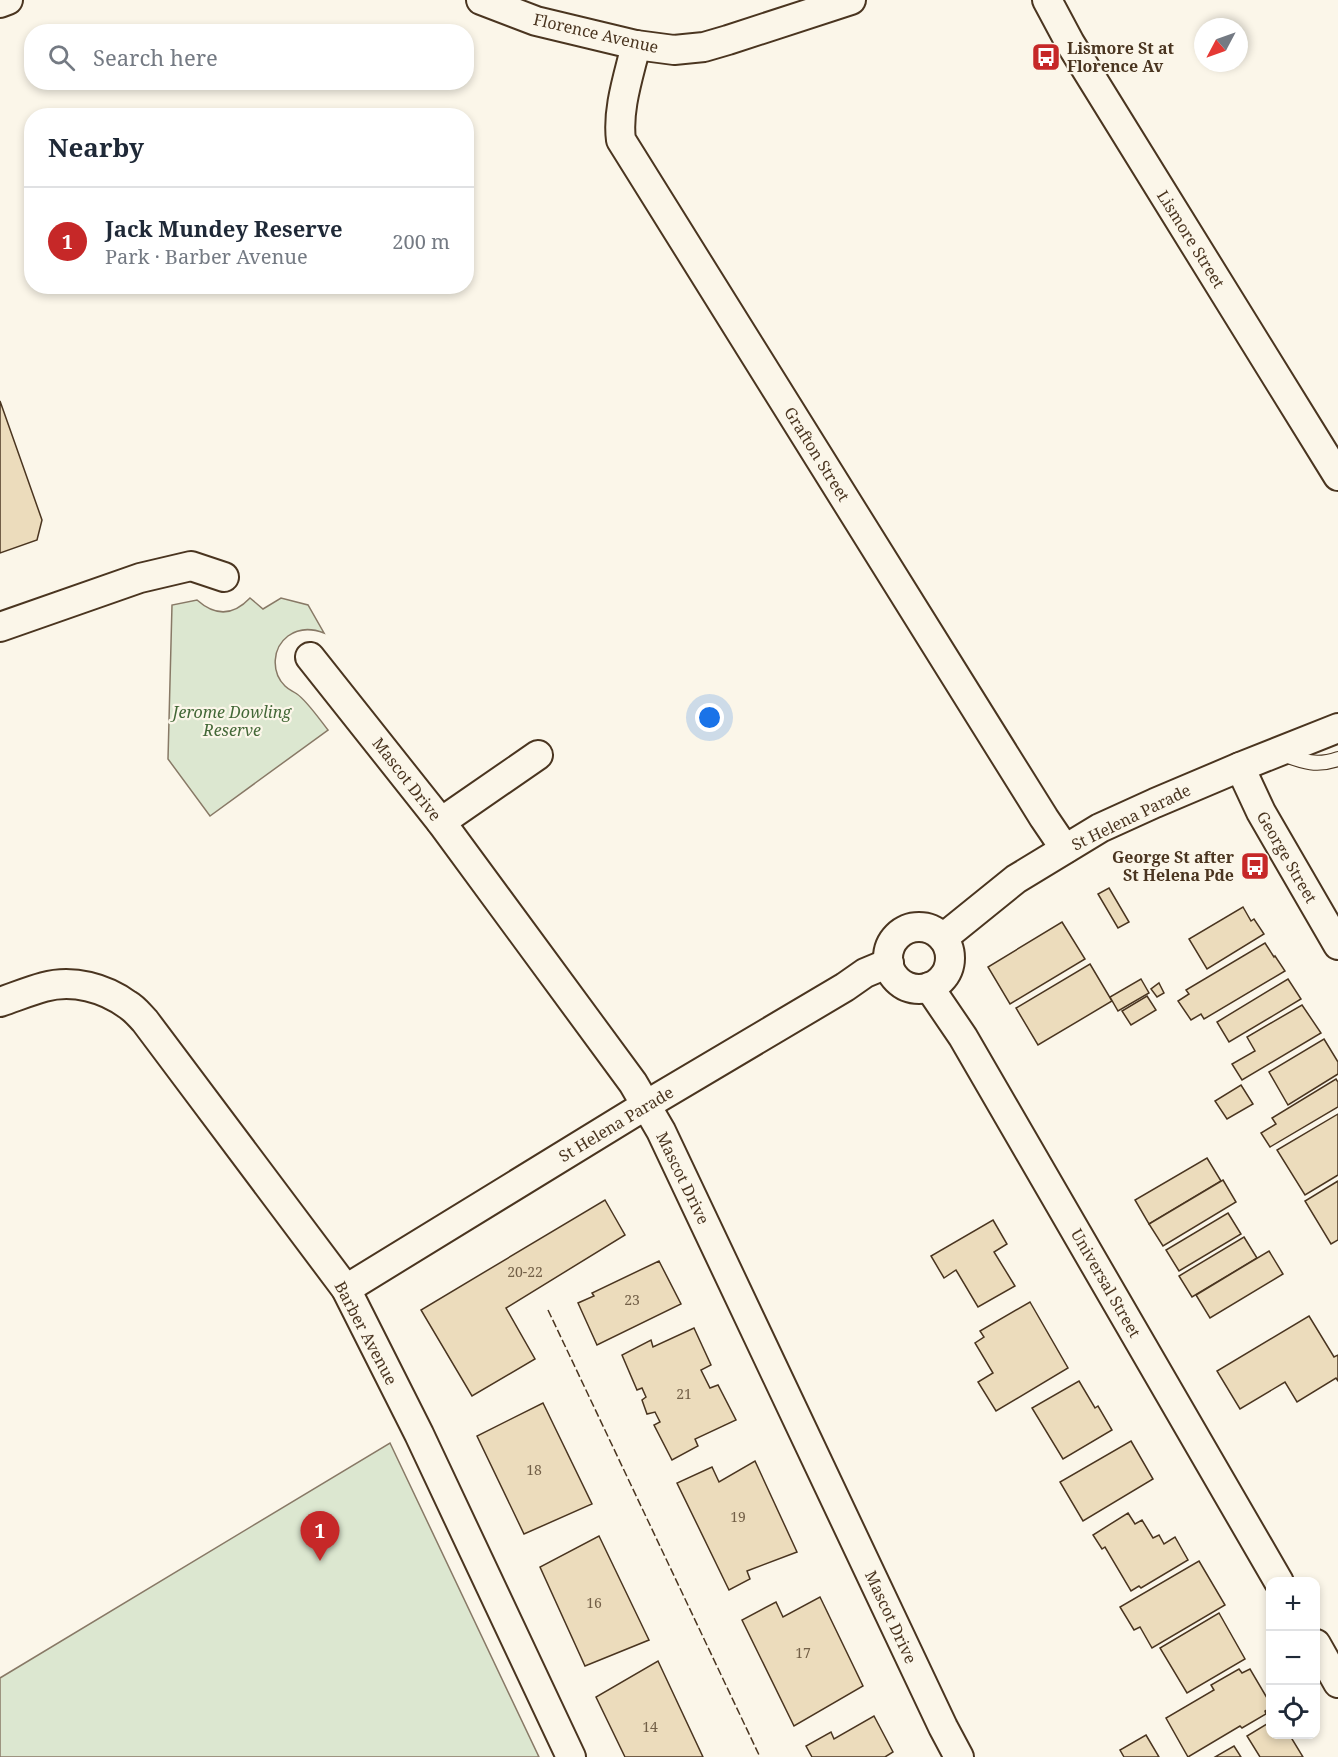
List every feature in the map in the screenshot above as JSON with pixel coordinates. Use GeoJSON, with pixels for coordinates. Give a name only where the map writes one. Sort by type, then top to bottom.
{"type":"FeatureCollection","features":[{"type":"Feature","properties":{"kind":"street"},"geometry":{"type":"LineString","coordinates":[[0,3],[8,0]]}},
{"type":"Feature","properties":{"kind":"street","name":"Florence Avenue"},"geometry":{"type":"LineString","coordinates":[[481,0],[536,21],[636,45],[674,50],[704,47],[851,0]]}},
{"type":"Feature","properties":{"kind":"street","name":"Lismore Street"},"geometry":{"type":"LineString","coordinates":[[1047,0],[1070,43],[1338,476]]}},
{"type":"Feature","properties":{"kind":"street","name":"Grafton Street"},"geometry":{"type":"LineString","coordinates":[[636,45],[622,108],[621,140],[1037,808],[1065,849]]}},
{"type":"Feature","properties":{"kind":"street"},"geometry":{"type":"LineString","coordinates":[[0,627],[140,578],[190,566],[224,577]]}},
{"type":"Feature","properties":{"kind":"street","name":"Mascot Drive"},"geometry":{"type":"LineString","coordinates":[[310,657],[441,822],[633,1083],[646,1105],[666,1142],[958,1757]]}},
{"type":"Feature","properties":{"kind":"street","name":"St Helena Parade"},"geometry":{"type":"LineString","coordinates":[[943,938],[1016,879],[1100,828],[1240,767],[1338,728]]}},
{"type":"Feature","properties":{"kind":"street"},"geometry":{"type":"LineString","coordinates":[[441,822],[538,755]]}},
{"type":"Feature","properties":{"kind":"street","name":"George Street"},"geometry":{"type":"LineString","coordinates":[[1240,767],[1261,812],[1338,945]]}},
{"type":"Feature","properties":{"kind":"street"},"geometry":{"type":"LineString","coordinates":[[916,927],[936,932],[943,938],[950,957],[945,975],[929,987],[919,988],[908,987],[899,981],[892,973],[889,963],[888,953],[892,943],[898,935],[916,927]]}},
{"type":"Feature","properties":{"kind":"street","name":"St Helena Parade"},"geometry":{"type":"LineString","coordinates":[[346,1289],[865,973],[889,963]]}},
{"type":"Feature","properties":{"kind":"street","name":"Barber Avenue"},"geometry":{"type":"LineString","coordinates":[[0,1002],[46,986],[72,983],[95,988],[129,1005],[145,1021],[346,1289],[419,1434],[571,1757]]}},
{"type":"Feature","properties":{"kind":"street","name":"Universal Street"},"geometry":{"type":"LineString","coordinates":[[929,987],[963,1037],[1277,1577]]}},
{"type":"Feature","properties":{"kind":"street"},"geometry":{"type":"LineString","coordinates":[[1320,1651],[1338,1683]]}},
{"type":"Feature","properties":{"kind":"lane"},"geometry":{"type":"LineString","coordinates":[[1277,752],[1305,763],[1325,764],[1338,759]]}},
{"type":"Feature","properties":{"kind":"green space","name":"Jerome Dowling Reserve"},"geometry":{"type":"Polygon","coordinates":[[[250,598],[263,609],[281,598],[308,605],[324,633],[305,630],[296,631],[288,636],[276,653],[277,674],[285,686],[305,701],[328,730],[210,816],[168,759],[172,605],[197,600],[210,609],[224,612],[237,608],[250,598]]]}},
{"type":"Feature","properties":{"kind":"green space"},"geometry":{"type":"Polygon","coordinates":[[[390,1443],[539,1757],[0,1757],[0,1678],[390,1443]]]}},
{"type":"Feature","properties":{"kind":"building"},"geometry":{"type":"Polygon","coordinates":[[[0,401],[42,520],[37,540],[0,553],[0,401]]]}},
{"type":"Feature","properties":{"kind":"building"},"geometry":{"type":"Polygon","coordinates":[[[1109,888],[1129,922],[1118,928],[1098,894],[1109,888]]]}},
{"type":"Feature","properties":{"kind":"building"},"geometry":{"type":"Polygon","coordinates":[[[1243,907],[1251,921],[1254,919],[1264,934],[1207,969],[1189,939],[1243,907]]]}},
{"type":"Feature","properties":{"kind":"building"},"geometry":{"type":"Polygon","coordinates":[[[1062,922],[1085,959],[1010,1004],[988,967],[1062,922]]]}},
{"type":"Feature","properties":{"kind":"building"},"geometry":{"type":"Polygon","coordinates":[[[1265,943],[1285,971],[1204,1019],[1201,1014],[1191,1020],[1178,1001],[1189,994],[1186,990],[1265,943]]]}},
{"type":"Feature","properties":{"kind":"building"},"geometry":{"type":"Polygon","coordinates":[[[1090,964],[1112,1001],[1038,1045],[1016,1008],[1090,964]]]}},
{"type":"Feature","properties":{"kind":"building"},"geometry":{"type":"Polygon","coordinates":[[[1141,979],[1149,993],[1118,1011],[1110,997],[1141,979]]]}},
{"type":"Feature","properties":{"kind":"building"},"geometry":{"type":"Polygon","coordinates":[[[1288,979],[1301,999],[1229,1042],[1217,1022],[1288,979]]]}},
{"type":"Feature","properties":{"kind":"building"},"geometry":{"type":"Polygon","coordinates":[[[1159,983],[1164,993],[1157,997],[1151,989],[1159,983]]]}},
{"type":"Feature","properties":{"kind":"building"},"geometry":{"type":"Polygon","coordinates":[[[1147,996],[1156,1010],[1131,1025],[1122,1011],[1147,996]]]}},
{"type":"Feature","properties":{"kind":"building"},"geometry":{"type":"Polygon","coordinates":[[[1302,1005],[1321,1033],[1242,1080],[1232,1064],[1255,1051],[1247,1037],[1302,1005]]]}},
{"type":"Feature","properties":{"kind":"building"},"geometry":{"type":"Polygon","coordinates":[[[1324,1039],[1338,1062],[1338,1074],[1288,1105],[1269,1072],[1324,1039]]]}},
{"type":"Feature","properties":{"kind":"building"},"geometry":{"type":"Polygon","coordinates":[[[1336,1079],[1338,1107],[1270,1147],[1261,1133],[1276,1124],[1272,1118],[1336,1079]]]}},
{"type":"Feature","properties":{"kind":"building"},"geometry":{"type":"Polygon","coordinates":[[[1241,1085],[1253,1104],[1227,1119],[1215,1101],[1241,1085]]]}},
{"type":"Feature","properties":{"kind":"building"},"geometry":{"type":"Polygon","coordinates":[[[1338,1114],[1338,1175],[1305,1195],[1277,1150],[1338,1114]]]}},
{"type":"Feature","properties":{"kind":"building"},"geometry":{"type":"Polygon","coordinates":[[[1207,1158],[1221,1181],[1149,1224],[1135,1200],[1207,1158]]]}},
{"type":"Feature","properties":{"kind":"building"},"geometry":{"type":"Polygon","coordinates":[[[1223,1180],[1236,1202],[1163,1246],[1149,1224],[1223,1180]]]}},
{"type":"Feature","properties":{"kind":"building"},"geometry":{"type":"Polygon","coordinates":[[[1338,1181],[1338,1240],[1331,1244],[1305,1201],[1338,1181]]]}},
{"type":"Feature","properties":{"kind":"building"},"geometry":{"type":"Polygon","coordinates":[[[605,1200],[625,1235],[506,1308],[535,1359],[472,1396],[421,1310],[605,1200]]]}},
{"type":"Feature","properties":{"kind":"building"},"geometry":{"type":"Polygon","coordinates":[[[1228,1213],[1241,1234],[1179,1271],[1166,1250],[1228,1213]]]}},
{"type":"Feature","properties":{"kind":"building"},"geometry":{"type":"Polygon","coordinates":[[[993,1220],[1007,1244],[994,1252],[1015,1286],[978,1307],[956,1270],[944,1278],[931,1256],[993,1220]]]}},
{"type":"Feature","properties":{"kind":"building"},"geometry":{"type":"Polygon","coordinates":[[[1244,1237],[1257,1258],[1192,1297],[1179,1276],[1244,1237]]]}},
{"type":"Feature","properties":{"kind":"building"},"geometry":{"type":"Polygon","coordinates":[[[1269,1251],[1283,1274],[1210,1318],[1196,1295],[1269,1251]]]}},
{"type":"Feature","properties":{"kind":"building"},"geometry":{"type":"Polygon","coordinates":[[[659,1261],[681,1304],[597,1345],[578,1303],[594,1296],[592,1293],[659,1261]]]}},
{"type":"Feature","properties":{"kind":"building"},"geometry":{"type":"Polygon","coordinates":[[[1030,1302],[1068,1368],[996,1411],[978,1382],[993,1373],[975,1343],[984,1337],[980,1331],[1030,1302]]]}},
{"type":"Feature","properties":{"kind":"building"},"geometry":{"type":"Polygon","coordinates":[[[1309,1316],[1334,1357],[1338,1355],[1338,1381],[1336,1378],[1297,1402],[1285,1382],[1240,1409],[1217,1371],[1309,1316]]]}},
{"type":"Feature","properties":{"kind":"building"},"geometry":{"type":"Polygon","coordinates":[[[694,1328],[711,1365],[701,1370],[710,1388],[718,1385],[736,1420],[695,1439],[698,1446],[672,1460],[654,1425],[660,1422],[655,1412],[647,1414],[642,1400],[646,1397],[642,1388],[637,1390],[622,1355],[651,1340],[653,1347],[694,1328]]]}},
{"type":"Feature","properties":{"kind":"building"},"geometry":{"type":"Polygon","coordinates":[[[1079,1381],[1095,1408],[1098,1406],[1112,1430],[1063,1459],[1032,1408],[1079,1381]]]}},
{"type":"Feature","properties":{"kind":"building"},"geometry":{"type":"Polygon","coordinates":[[[543,1403],[592,1504],[524,1534],[477,1436],[543,1403]]]}},
{"type":"Feature","properties":{"kind":"building"},"geometry":{"type":"Polygon","coordinates":[[[1131,1441],[1153,1479],[1083,1521],[1060,1482],[1131,1441]]]}},
{"type":"Feature","properties":{"kind":"building"},"geometry":{"type":"Polygon","coordinates":[[[755,1461],[797,1552],[747,1571],[750,1579],[729,1590],[677,1483],[712,1467],[719,1482],[755,1461]]]}},
{"type":"Feature","properties":{"kind":"building"},"geometry":{"type":"Polygon","coordinates":[[[1128,1513],[1135,1524],[1142,1520],[1153,1538],[1159,1535],[1164,1544],[1175,1537],[1188,1560],[1141,1588],[1139,1586],[1131,1591],[1105,1547],[1102,1549],[1093,1535],[1128,1513]]]}},
{"type":"Feature","properties":{"kind":"building"},"geometry":{"type":"Polygon","coordinates":[[[599,1536],[649,1640],[585,1666],[540,1567],[599,1536]]]}},
{"type":"Feature","properties":{"kind":"building"},"geometry":{"type":"Polygon","coordinates":[[[1199,1561],[1225,1605],[1152,1648],[1140,1627],[1134,1630],[1120,1607],[1199,1561]]]}},
{"type":"Feature","properties":{"kind":"building"},"geometry":{"type":"Polygon","coordinates":[[[820,1597],[863,1686],[794,1726],[742,1620],[776,1602],[783,1617],[820,1597]]]}},
{"type":"Feature","properties":{"kind":"building"},"geometry":{"type":"Polygon","coordinates":[[[1219,1613],[1245,1659],[1187,1693],[1160,1648],[1219,1613]]]}},
{"type":"Feature","properties":{"kind":"building"},"geometry":{"type":"Polygon","coordinates":[[[658,1661],[703,1757],[625,1757],[596,1697],[658,1661]]]}},
{"type":"Feature","properties":{"kind":"building"},"geometry":{"type":"Polygon","coordinates":[[[1239,1669],[1242,1673],[1250,1669],[1266,1696],[1266,1714],[1242,1728],[1240,1726],[1188,1757],[1166,1718],[1214,1690],[1211,1685],[1239,1669]]]}},
{"type":"Feature","properties":{"kind":"building"},"geometry":{"type":"Polygon","coordinates":[[[874,1716],[893,1752],[885,1757],[812,1757],[806,1746],[831,1732],[834,1739],[874,1716]]]}},
{"type":"Feature","properties":{"kind":"building"},"geometry":{"type":"Polygon","coordinates":[[[1266,1724],[1266,1739],[1292,1739],[1303,1757],[1260,1757],[1247,1736],[1266,1724]]]}},
{"type":"Feature","properties":{"kind":"building"},"geometry":{"type":"Polygon","coordinates":[[[1146,1735],[1159,1757],[1124,1757],[1120,1750],[1146,1735]]]}},
{"type":"Feature","properties":{"kind":"building"},"geometry":{"type":"Polygon","coordinates":[[[1234,1746],[1241,1757],[1215,1757],[1234,1746]]]}},
{"type":"Feature","properties":{"kind":"fence"},"geometry":{"type":"LineString","coordinates":[[548,1310],[760,1757]]}},
{"type":"Feature","properties":{"kind":"place","name":"Lismore St at Florence Av"},"geometry":{"type":"Point","coordinates":[1046,57]}},
{"type":"Feature","properties":{"kind":"place","name":"George St after St Helena Pde"},"geometry":{"type":"Point","coordinates":[1255,866]}},
{"type":"Feature","properties":{"kind":"place","name":"Jack Mundey Reserve"},"geometry":{"type":"Point","coordinates":[320,1561]}}]}
